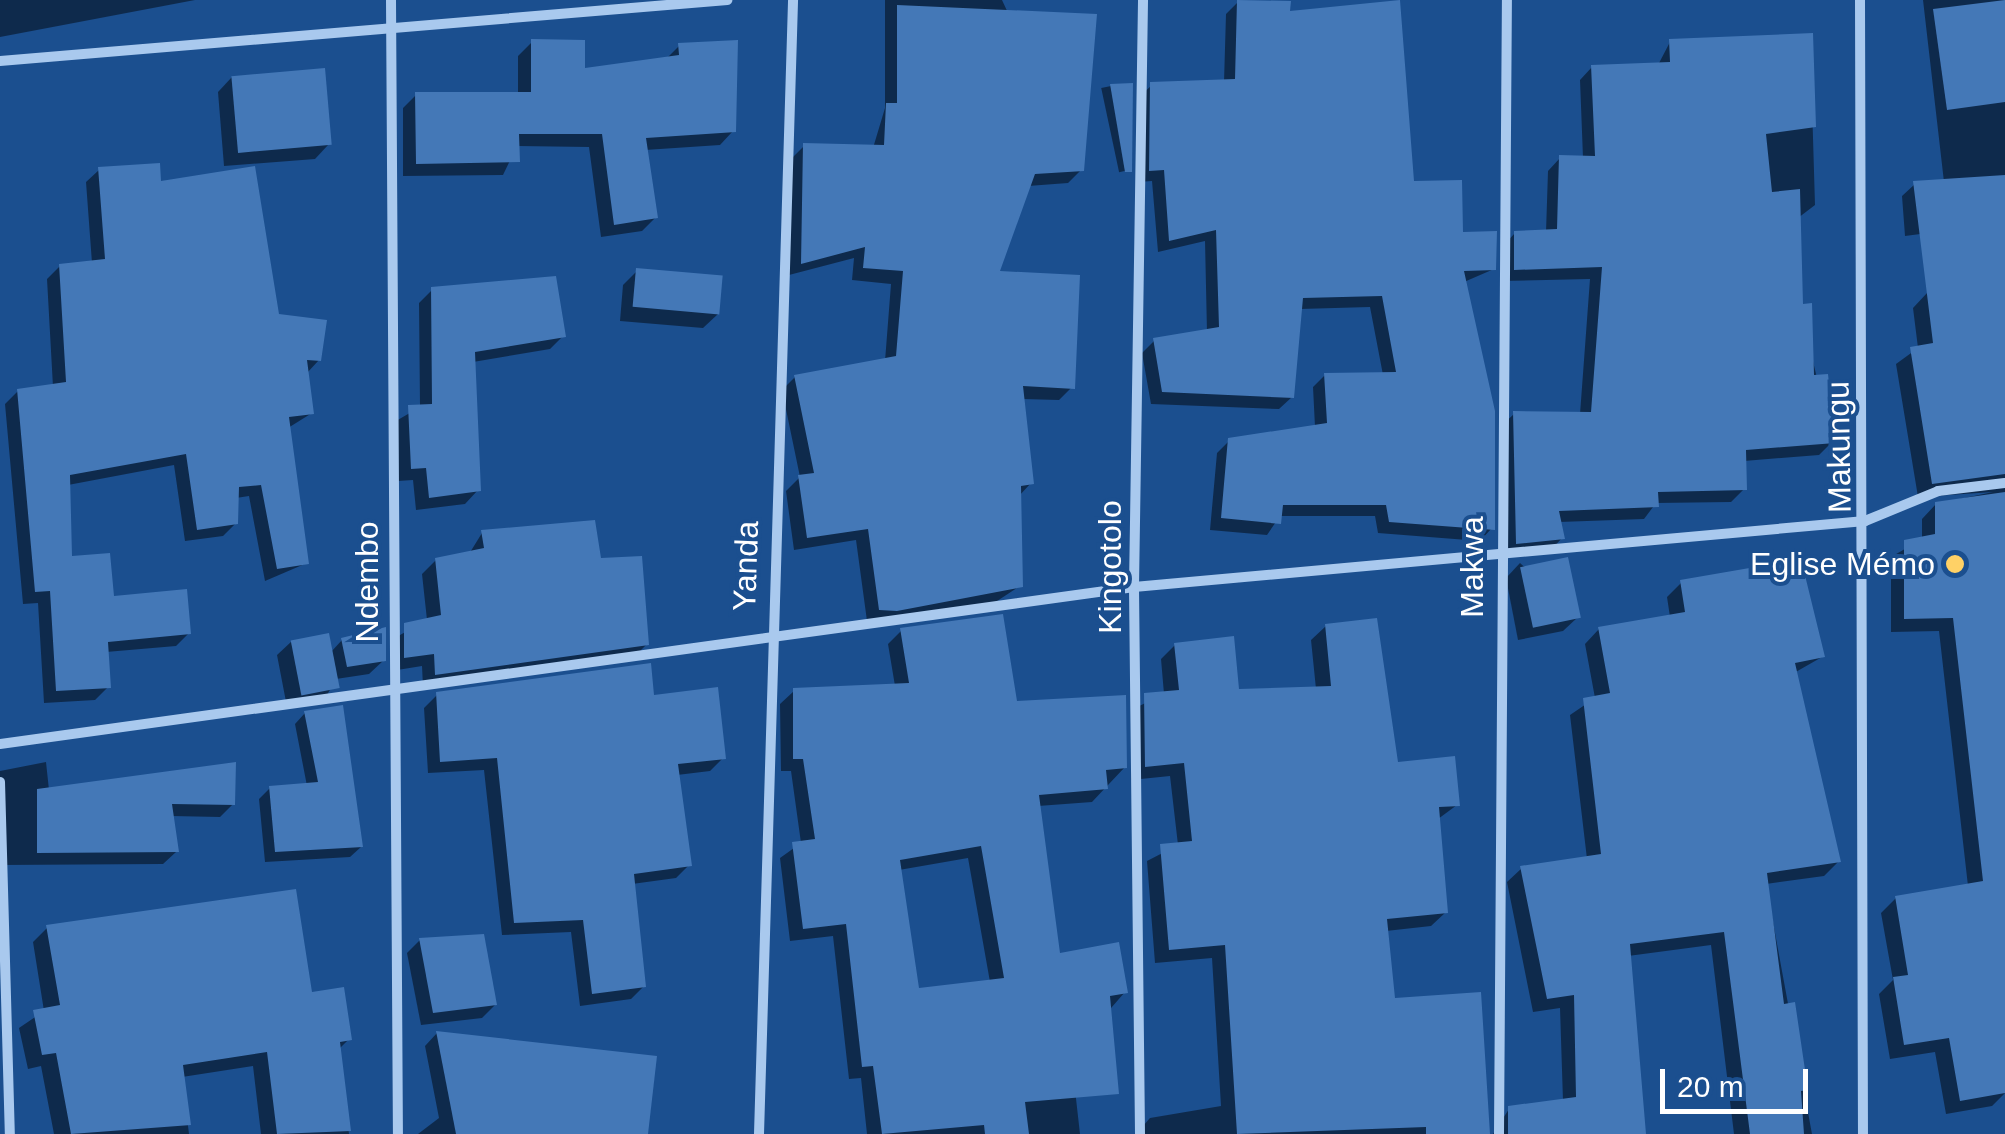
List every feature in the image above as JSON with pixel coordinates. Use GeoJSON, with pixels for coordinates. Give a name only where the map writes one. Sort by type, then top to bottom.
{"type":"FeatureCollection","features":[{"type":"Feature","properties":{"kind":"street","name":"Ndembo"},"geometry":{"type":"LineString","coordinates":[[391,0],[392,695],[398,1134]]}},
{"type":"Feature","properties":{"kind":"street"},"geometry":{"type":"LineString","coordinates":[[0,61],[727,0]]}},
{"type":"Feature","properties":{"kind":"street","name":"Yanda"},"geometry":{"type":"LineString","coordinates":[[759,1134],[768,642],[793,0]]}},
{"type":"Feature","properties":{"kind":"street","name":"Kingotolo"},"geometry":{"type":"LineString","coordinates":[[1140,1134],[1134,587],[1143,0]]}},
{"type":"Feature","properties":{"kind":"street","name":"Makwa"},"geometry":{"type":"LineString","coordinates":[[1500,1134],[1496,558],[1507,0]]}},
{"type":"Feature","properties":{"kind":"street","name":"Makungu"},"geometry":{"type":"LineString","coordinates":[[1860,0],[1865,521],[1864,1134]]}},
{"type":"Feature","properties":{"kind":"street"},"geometry":{"type":"LineString","coordinates":[[0,744],[392,695],[1134,587],[1496,558],[1865,521],[1938,490],[2005,483]]}},
{"type":"Feature","properties":{"kind":"street"},"geometry":{"type":"LineString","coordinates":[[0,782],[10,1134]]}},
{"type":"Feature","properties":{"kind":"building"},"geometry":{"type":"Polygon","coordinates":[[[1237,0],[1291,1],[1290,11],[1400,0],[1414,181],[1462,180],[1463,232],[1497,231],[1496,270],[1464,271],[1495,411],[1495,530],[1389,522],[1386,505],[1283,505],[1281,524],[1221,518],[1228,438],[1327,423],[1324,373],[1396,372],[1382,296],[1303,298],[1294,398],[1162,392],[1153,338],[1219,327],[1216,230],[1169,241],[1164,170],[1149,171],[1150,82],[1235,79],[1237,0]]]}},
{"type":"Feature","properties":{"kind":"building"},"geometry":{"type":"Polygon","coordinates":[[[2005,0],[2005,102],[1947,110],[1933,9],[2005,0]]]}},
{"type":"Feature","properties":{"kind":"building"},"geometry":{"type":"Polygon","coordinates":[[[897,5],[1097,14],[1084,171],[1035,174],[1000,271],[1080,275],[1075,389],[1023,386],[1034,484],[1021,486],[1023,587],[897,611],[879,610],[868,529],[807,538],[798,475],[814,473],[794,375],[896,356],[903,271],[863,268],[865,247],[801,264],[803,143],[884,145],[886,103],[897,103],[897,5]]]}},
{"type":"Feature","properties":{"kind":"building"},"geometry":{"type":"Polygon","coordinates":[[[1813,33],[1816,127],[1766,134],[1772,192],[1800,189],[1803,304],[1812,303],[1814,375],[1828,374],[1835,443],[1746,450],[1747,490],[1658,492],[1659,507],[1559,511],[1565,539],[1516,544],[1513,411],[1591,412],[1602,267],[1514,270],[1514,231],[1557,229],[1559,155],[1595,156],[1591,65],[1670,62],[1669,39],[1813,33]]]}},
{"type":"Feature","properties":{"kind":"building"},"geometry":{"type":"Polygon","coordinates":[[[531,39],[585,40],[585,68],[679,55],[678,43],[738,40],[736,132],[646,138],[658,218],[614,225],[602,134],[519,134],[520,162],[416,164],[415,92],[531,92],[531,39]]]}},
{"type":"Feature","properties":{"kind":"building"},"geometry":{"type":"Polygon","coordinates":[[[325,68],[332,145],[238,153],[231,76],[325,68]]]}},
{"type":"Feature","properties":{"kind":"building"},"geometry":{"type":"Polygon","coordinates":[[[1133,83],[1132,172],[1125,172],[1110,84],[1133,83]]]}},
{"type":"Feature","properties":{"kind":"building"},"geometry":{"type":"Polygon","coordinates":[[[160,163],[161,181],[255,166],[279,314],[327,320],[321,361],[307,360],[314,414],[289,417],[309,564],[277,569],[261,485],[239,487],[238,524],[197,530],[186,454],[70,475],[72,556],[110,553],[114,596],[187,589],[191,634],[108,642],[111,688],[56,691],[50,591],[35,592],[17,389],[66,382],[59,264],[105,259],[98,167],[160,163]]]}},
{"type":"Feature","properties":{"kind":"building"},"geometry":{"type":"Polygon","coordinates":[[[2005,175],[2005,474],[1932,484],[1910,347],[1933,343],[1913,181],[2005,175]]]}},
{"type":"Feature","properties":{"kind":"building"},"geometry":{"type":"Polygon","coordinates":[[[636,268],[723,276],[719,314],[633,307],[636,268]]]}},
{"type":"Feature","properties":{"kind":"building"},"geometry":{"type":"Polygon","coordinates":[[[556,276],[566,337],[475,352],[481,491],[429,498],[426,468],[411,469],[408,405],[432,404],[431,287],[556,276]]]}},
{"type":"Feature","properties":{"kind":"building"},"geometry":{"type":"Polygon","coordinates":[[[2005,492],[2005,1093],[1960,1101],[1949,1038],[1904,1045],[1893,977],[1908,975],[1895,896],[1983,881],[1953,618],[1904,619],[1904,540],[1935,534],[1935,502],[2005,492]]]}},
{"type":"Feature","properties":{"kind":"building"},"geometry":{"type":"Polygon","coordinates":[[[595,520],[601,558],[642,556],[649,645],[435,675],[434,654],[404,658],[404,623],[441,615],[435,558],[484,548],[481,530],[595,520]]]}},
{"type":"Feature","properties":{"kind":"building"},"geometry":{"type":"Polygon","coordinates":[[[1568,557],[1581,618],[1533,628],[1520,567],[1568,557]]]}},
{"type":"Feature","properties":{"kind":"building"},"geometry":{"type":"Polygon","coordinates":[[[1801,559],[1825,657],[1795,663],[1841,862],[1767,873],[1784,1004],[1795,1002],[1808,1090],[1801,1091],[1804,1134],[1750,1134],[1724,932],[1630,944],[1646,1134],[1508,1134],[1508,1106],[1576,1097],[1574,995],[1547,999],[1520,866],[1601,854],[1583,698],[1610,693],[1598,627],[1685,612],[1680,580],[1801,559]]]}},
{"type":"Feature","properties":{"kind":"building"},"geometry":{"type":"Polygon","coordinates":[[[1003,614],[1017,701],[1126,695],[1127,768],[1106,770],[1108,789],[1039,795],[1060,953],[1119,942],[1128,993],[1110,996],[1119,1094],[1025,1102],[1029,1134],[985,1134],[984,1125],[882,1134],[873,1066],[862,1067],[846,924],[803,929],[792,842],[815,839],[803,759],[793,759],[793,688],[909,683],[900,628],[1003,614]],[[981,846],[900,860],[919,988],[1004,978],[981,846]]]}},
{"type":"Feature","properties":{"kind":"building"},"geometry":{"type":"Polygon","coordinates":[[[1377,618],[1398,762],[1455,756],[1460,806],[1439,807],[1448,913],[1387,919],[1395,998],[1481,992],[1490,1134],[1426,1134],[1426,1127],[1237,1134],[1225,945],[1169,950],[1160,844],[1192,841],[1184,763],[1145,767],[1144,693],[1179,690],[1174,643],[1234,636],[1239,689],[1331,686],[1325,624],[1377,618]]]}},
{"type":"Feature","properties":{"kind":"building"},"geometry":{"type":"Polygon","coordinates":[[[386,627],[386,661],[347,667],[341,638],[386,627]]]}},
{"type":"Feature","properties":{"kind":"building"},"geometry":{"type":"Polygon","coordinates":[[[329,633],[340,688],[301,695],[291,640],[329,633]]]}},
{"type":"Feature","properties":{"kind":"building"},"geometry":{"type":"Polygon","coordinates":[[[651,663],[654,695],[718,687],[726,759],[678,764],[692,866],[634,874],[646,987],[592,994],[583,920],[514,923],[497,758],[440,762],[436,692],[651,663]]]}},
{"type":"Feature","properties":{"kind":"building"},"geometry":{"type":"Polygon","coordinates":[[[343,705],[363,847],[275,852],[269,786],[318,782],[304,711],[343,705]]]}},
{"type":"Feature","properties":{"kind":"building"},"geometry":{"type":"Polygon","coordinates":[[[236,762],[235,805],[172,804],[179,852],[37,853],[37,789],[236,762]]]}},
{"type":"Feature","properties":{"kind":"building"},"geometry":{"type":"Polygon","coordinates":[[[296,889],[312,992],[344,987],[352,1040],[340,1042],[351,1131],[277,1134],[267,1052],[183,1065],[191,1125],[71,1134],[56,1053],[42,1055],[33,1010],[60,1005],[46,925],[296,889]]]}},
{"type":"Feature","properties":{"kind":"building"},"geometry":{"type":"Polygon","coordinates":[[[484,934],[497,1005],[433,1013],[419,938],[484,934]]]}},
{"type":"Feature","properties":{"kind":"building"},"geometry":{"type":"Polygon","coordinates":[[[436,1031],[657,1056],[648,1134],[456,1134],[436,1031]]]}},
{"type":"Feature","properties":{"kind":"place","name":"Eglise Mémo"},"geometry":{"type":"Point","coordinates":[1955,564]}}]}
